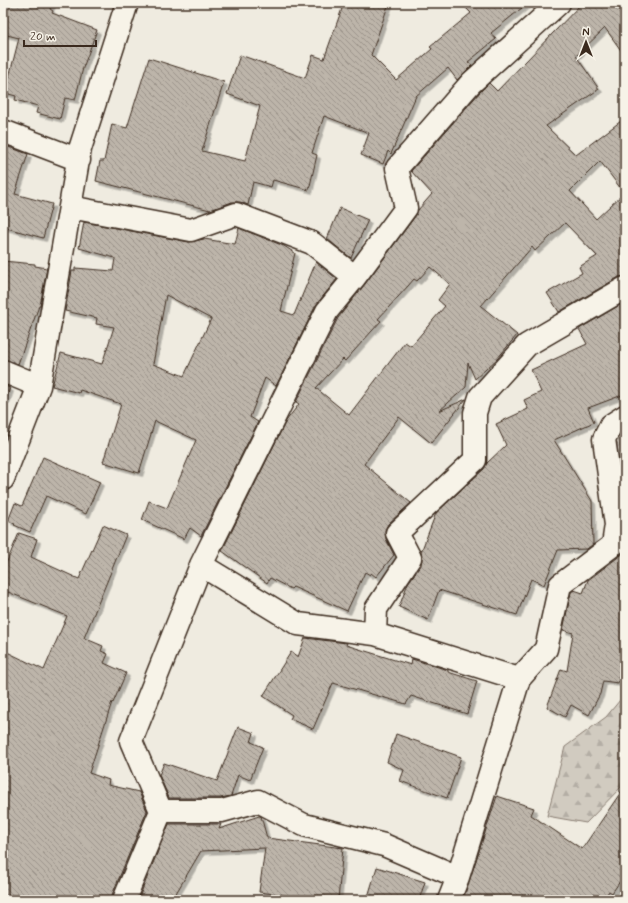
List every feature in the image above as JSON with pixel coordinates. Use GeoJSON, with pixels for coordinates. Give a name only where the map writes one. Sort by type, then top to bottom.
{"type":"FeatureCollection","features":[{"type":"Feature","properties":{"kind":"street"},"geometry":{"type":"LineString","coordinates":[[3,479],[39,386],[80,149],[127,3]]}},
{"type":"Feature","properties":{"kind":"street"},"geometry":{"type":"LineString","coordinates":[[124,900],[161,811],[131,742],[201,565],[327,311],[355,277],[406,208],[397,168],[471,83],[559,3]]}},
{"type":"Feature","properties":{"kind":"street"},"geometry":{"type":"LineString","coordinates":[[3,131],[79,160]]}},
{"type":"Feature","properties":{"kind":"street"},"geometry":{"type":"LineString","coordinates":[[70,207],[191,230],[236,214],[312,243],[355,277]]}},
{"type":"Feature","properties":{"kind":"street"},"geometry":{"type":"LineString","coordinates":[[375,634],[376,609],[410,558],[397,533],[475,460],[475,414],[480,397],[527,345],[625,288]]}},
{"type":"Feature","properties":{"kind":"street"},"geometry":{"type":"LineString","coordinates":[[3,371],[39,386]]}},
{"type":"Feature","properties":{"kind":"street"},"geometry":{"type":"LineString","coordinates":[[449,900],[458,877],[519,679],[546,649],[560,585],[613,545],[616,524],[604,438],[611,425],[625,416]]}},
{"type":"Feature","properties":{"kind":"street"},"geometry":{"type":"LineString","coordinates":[[201,565],[298,624],[375,634],[519,679]]}},
{"type":"Feature","properties":{"kind":"street"},"geometry":{"type":"LineString","coordinates":[[161,811],[222,811],[258,801],[304,826],[384,845],[458,877]]}},
{"type":"Feature","properties":{"kind":"green space"},"geometry":{"type":"Polygon","coordinates":[[[625,430],[625,495],[617,445],[621,432],[625,430]]]}},
{"type":"Feature","properties":{"kind":"green space"},"geometry":{"type":"Polygon","coordinates":[[[625,694],[625,783],[586,823],[547,816],[565,747],[606,717],[625,694]]]}},
{"type":"Feature","properties":{"kind":"building"},"geometry":{"type":"Polygon","coordinates":[[[3,3],[52,3],[50,9],[53,11],[52,13],[97,30],[83,68],[75,100],[65,98],[60,119],[36,113],[38,106],[15,100],[16,96],[5,93],[19,38],[3,34],[3,3]]]}},
{"type":"Feature","properties":{"kind":"building"},"geometry":{"type":"Polygon","coordinates":[[[344,3],[389,3],[371,55],[396,80],[432,49],[430,47],[471,13],[461,3],[528,3],[491,33],[496,39],[468,62],[472,65],[457,80],[448,68],[416,96],[391,154],[388,151],[383,164],[361,155],[369,133],[324,116],[312,153],[317,155],[309,190],[273,180],[271,187],[253,182],[248,205],[240,202],[232,202],[210,210],[96,181],[100,161],[104,161],[112,124],[127,128],[149,58],[224,82],[202,151],[245,161],[260,106],[227,94],[240,55],[305,78],[313,55],[324,59],[344,3]]]}},
{"type":"Feature","properties":{"kind":"building"},"geometry":{"type":"Polygon","coordinates":[[[582,3],[625,3],[625,56],[605,28],[576,56],[599,89],[546,126],[576,155],[625,118],[625,276],[619,277],[559,312],[547,293],[582,273],[579,267],[597,256],[565,223],[535,251],[532,247],[481,306],[517,335],[497,359],[475,379],[468,363],[466,387],[439,411],[466,399],[431,443],[399,417],[364,464],[411,503],[388,524],[385,530],[386,539],[394,555],[376,577],[371,573],[370,575],[365,572],[347,611],[293,587],[291,589],[270,578],[267,583],[222,551],[286,421],[299,404],[296,402],[338,318],[365,284],[416,215],[418,210],[432,194],[411,171],[489,83],[497,91],[582,3]],[[600,161],[570,191],[596,219],[624,193],[600,161]],[[430,267],[417,281],[414,279],[378,319],[381,321],[345,361],[343,359],[316,388],[349,415],[405,342],[411,346],[445,306],[438,300],[450,284],[430,267]]]}},
{"type":"Feature","properties":{"kind":"building"},"geometry":{"type":"Polygon","coordinates":[[[3,145],[28,154],[15,194],[52,204],[43,238],[3,227],[3,145]]]}},
{"type":"Feature","properties":{"kind":"building"},"geometry":{"type":"Polygon","coordinates":[[[340,208],[368,220],[351,258],[327,239],[340,208]]]}},
{"type":"Feature","properties":{"kind":"building"},"geometry":{"type":"Polygon","coordinates":[[[84,222],[189,242],[204,239],[235,244],[239,228],[284,246],[295,253],[281,311],[294,315],[316,262],[337,279],[316,305],[276,386],[265,378],[250,417],[258,422],[201,536],[190,528],[184,539],[142,520],[149,501],[167,508],[196,440],[155,421],[139,473],[103,462],[121,404],[80,390],[79,393],[52,386],[61,353],[102,364],[114,327],[96,324],[97,318],[65,311],[72,271],[75,271],[75,268],[113,271],[115,258],[79,248],[84,222]],[[166,295],[153,364],[184,376],[211,319],[166,295]]]}},
{"type":"Feature","properties":{"kind":"building"},"geometry":{"type":"Polygon","coordinates":[[[3,261],[35,264],[35,266],[47,268],[40,306],[18,364],[3,359],[3,261]]]}},
{"type":"Feature","properties":{"kind":"building"},"geometry":{"type":"Polygon","coordinates":[[[625,302],[625,394],[588,408],[594,422],[554,440],[592,501],[593,544],[587,549],[558,550],[544,585],[531,579],[517,615],[439,590],[428,620],[399,607],[408,583],[421,565],[421,552],[436,513],[484,469],[487,463],[506,445],[496,424],[528,409],[524,400],[541,392],[531,370],[587,344],[579,329],[625,302]]]}},
{"type":"Feature","properties":{"kind":"building"},"geometry":{"type":"Polygon","coordinates":[[[3,385],[10,388],[6,400],[3,399],[3,385]]]}},
{"type":"Feature","properties":{"kind":"building"},"geometry":{"type":"Polygon","coordinates":[[[43,457],[100,482],[86,514],[46,496],[30,532],[8,521],[15,503],[22,506],[43,457]]]}},
{"type":"Feature","properties":{"kind":"building"},"geometry":{"type":"Polygon","coordinates":[[[103,525],[126,535],[84,638],[103,646],[101,651],[108,654],[104,663],[126,673],[113,703],[112,702],[89,773],[109,780],[108,785],[139,792],[147,811],[112,895],[112,900],[3,900],[3,650],[44,670],[67,616],[3,590],[3,571],[19,533],[37,539],[31,557],[79,579],[103,525]]]}},
{"type":"Feature","properties":{"kind":"building"},"geometry":{"type":"Polygon","coordinates":[[[625,548],[625,644],[618,683],[603,681],[600,694],[589,715],[571,705],[565,717],[547,707],[561,669],[567,671],[573,633],[563,630],[571,592],[574,590],[583,593],[588,580],[621,555],[625,548]]]}},
{"type":"Feature","properties":{"kind":"building"},"geometry":{"type":"Polygon","coordinates":[[[305,638],[347,643],[346,645],[411,665],[412,659],[477,681],[467,714],[411,696],[406,704],[333,683],[313,729],[290,719],[292,715],[263,696],[291,652],[298,657],[305,638]]]}},
{"type":"Feature","properties":{"kind":"building"},"geometry":{"type":"Polygon","coordinates":[[[238,727],[254,733],[251,742],[263,747],[250,780],[238,775],[231,796],[220,798],[169,798],[159,775],[164,763],[217,781],[238,727]]]}},
{"type":"Feature","properties":{"kind":"building"},"geometry":{"type":"Polygon","coordinates":[[[396,734],[461,757],[447,798],[400,781],[404,770],[387,762],[396,734]]]}},
{"type":"Feature","properties":{"kind":"building"},"geometry":{"type":"Polygon","coordinates":[[[625,786],[625,874],[612,893],[609,891],[603,900],[463,900],[497,796],[534,808],[531,815],[582,849],[625,786]]]}},
{"type":"Feature","properties":{"kind":"building"},"geometry":{"type":"Polygon","coordinates":[[[261,816],[267,838],[343,848],[338,900],[322,900],[259,892],[265,848],[201,851],[172,900],[138,900],[169,824],[221,824],[219,829],[261,816]]]}},
{"type":"Feature","properties":{"kind":"building"},"geometry":{"type":"Polygon","coordinates":[[[377,867],[425,882],[419,900],[367,900],[377,867]]]}}]}
